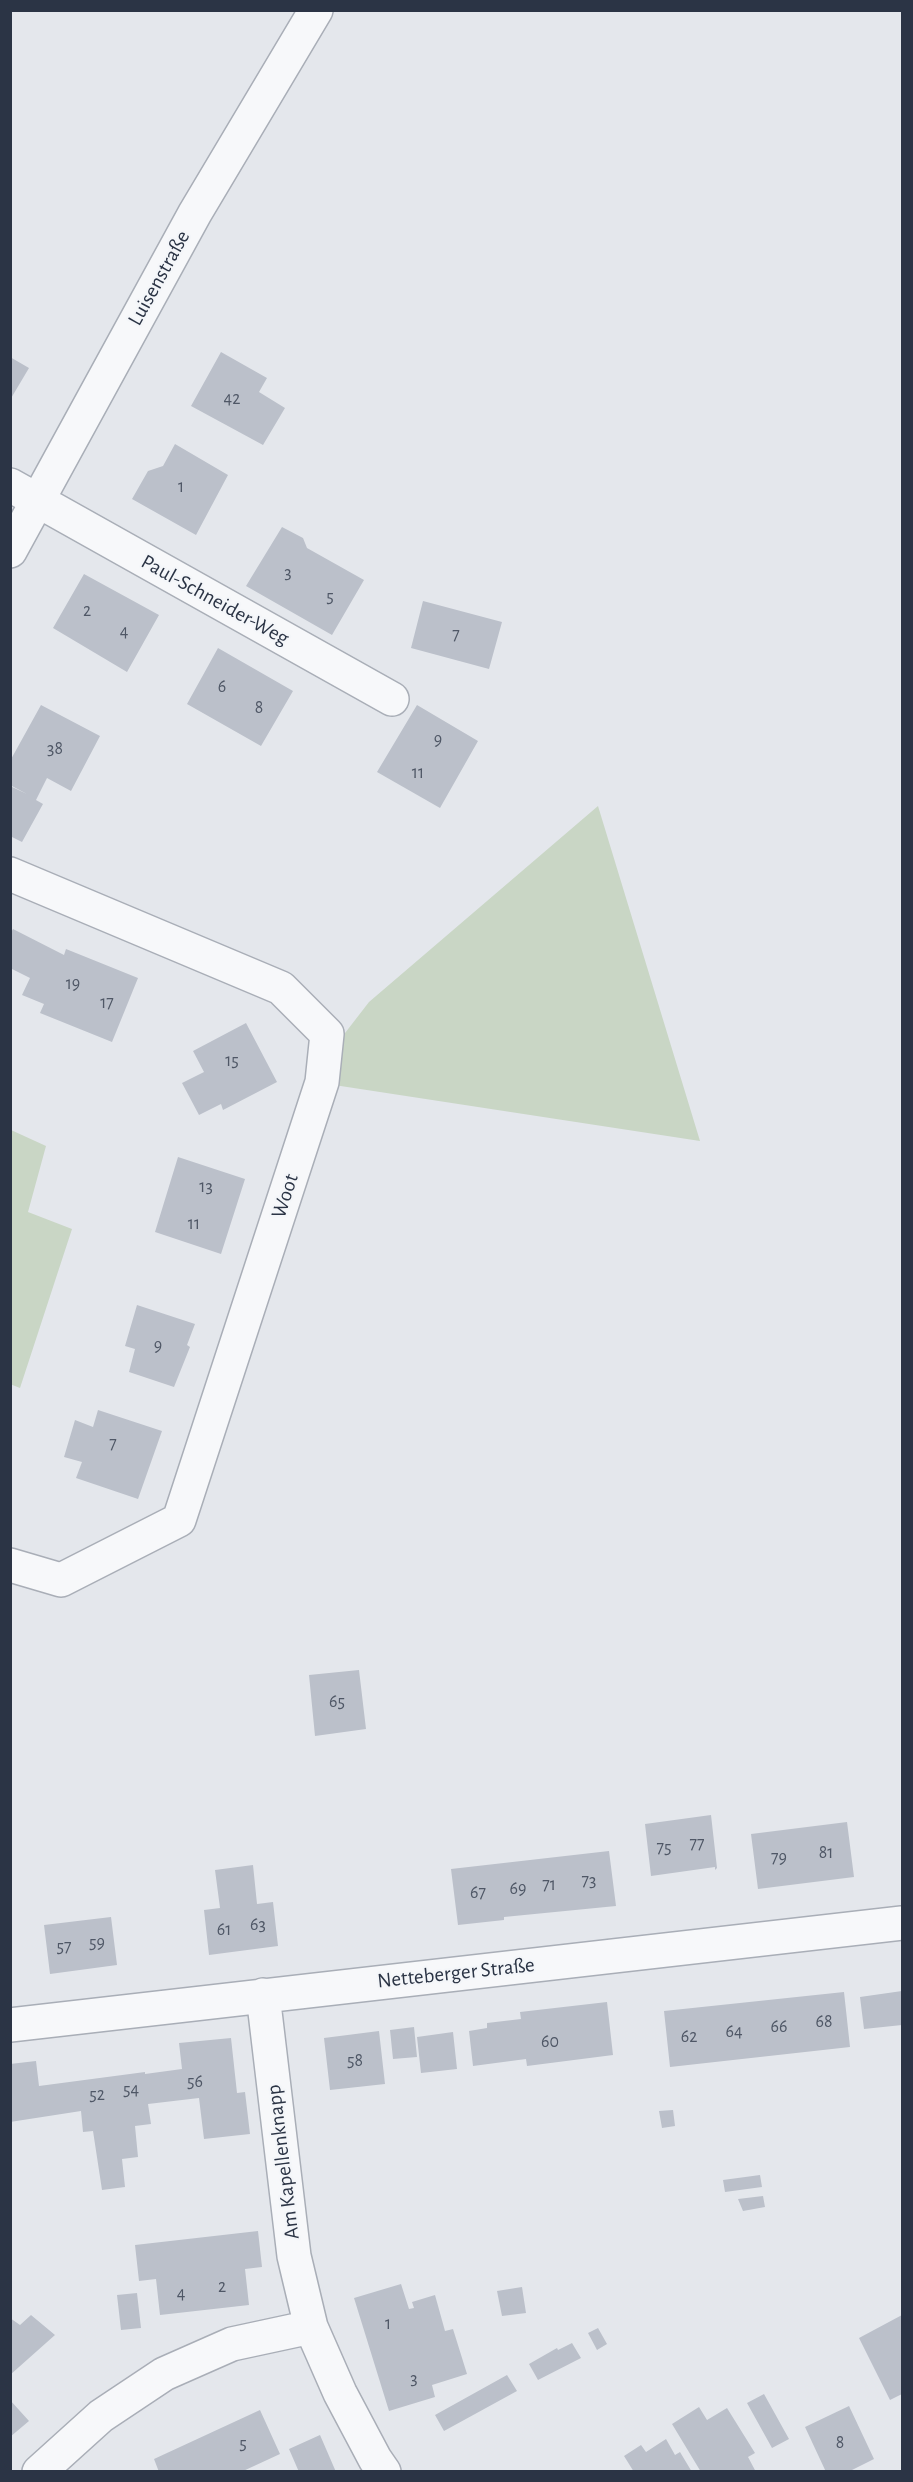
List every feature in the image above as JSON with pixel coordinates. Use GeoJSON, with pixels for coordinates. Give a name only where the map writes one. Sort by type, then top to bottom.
{"type":"FeatureCollection","features":[{"type":"Feature","properties":{"kind":"street","name":"Luisenstraße"},"geometry":{"type":"LineString","coordinates":[[10,551],[24,493],[316,10]]}},
{"type":"Feature","properties":{"kind":"street","name":"Paul-Schneider-Weg"},"geometry":{"type":"LineString","coordinates":[[24,493],[392,699]]}},
{"type":"Feature","properties":{"kind":"street","name":"Woot"},"geometry":{"type":"LineString","coordinates":[[10,874],[281,988],[327,1034],[322,1082],[178,1520],[61,1580],[10,1565]]}},
{"type":"Feature","properties":{"kind":"street","name":"Netteberger Straße"},"geometry":{"type":"LineString","coordinates":[[10,2025],[903,1923]]}},
{"type":"Feature","properties":{"kind":"street","name":"Am Kapellenknapp"},"geometry":{"type":"LineString","coordinates":[[263,1995],[294,2256],[312,2327],[340,2393],[384,2472]]}},
{"type":"Feature","properties":{"kind":"street"},"geometry":{"type":"LineString","coordinates":[[39,2472],[100,2416],[164,2374],[232,2344],[312,2327]]}},
{"type":"Feature","properties":{"kind":"green space"},"geometry":{"type":"Polygon","coordinates":[[[598,806],[700,1141],[308,1081],[369,1002],[598,806]]]}},
{"type":"Feature","properties":{"kind":"green space"},"geometry":{"type":"Polygon","coordinates":[[[11,1130],[46,1146],[28,1212],[72,1229],[20,1388],[10,1384],[11,1130]]]}},
{"type":"Feature","properties":{"kind":"building"},"geometry":{"type":"Polygon","coordinates":[[[221,352],[267,378],[259,392],[285,408],[263,445],[191,406],[221,352]]]}},
{"type":"Feature","properties":{"kind":"building"},"geometry":{"type":"Polygon","coordinates":[[[10,357],[29,368],[10,400],[10,357]]]}},
{"type":"Feature","properties":{"kind":"building"},"geometry":{"type":"Polygon","coordinates":[[[175,444],[228,475],[196,535],[132,499],[148,471],[163,466],[175,444]]]}},
{"type":"Feature","properties":{"kind":"building"},"geometry":{"type":"Polygon","coordinates":[[[282,527],[303,538],[307,548],[364,580],[332,635],[246,586],[282,527]]]}},
{"type":"Feature","properties":{"kind":"building"},"geometry":{"type":"Polygon","coordinates":[[[84,574],[159,615],[127,672],[53,628],[84,574]]]}},
{"type":"Feature","properties":{"kind":"building"},"geometry":{"type":"Polygon","coordinates":[[[423,601],[502,622],[489,669],[411,648],[423,601]]]}},
{"type":"Feature","properties":{"kind":"building"},"geometry":{"type":"Polygon","coordinates":[[[218,648],[293,691],[261,746],[187,704],[218,648]]]}},
{"type":"Feature","properties":{"kind":"building"},"geometry":{"type":"Polygon","coordinates":[[[41,705],[100,736],[71,791],[47,778],[36,800],[43,804],[22,842],[10,836],[10,786],[27,794],[10,785],[10,761],[41,705]]]}},
{"type":"Feature","properties":{"kind":"building"},"geometry":{"type":"Polygon","coordinates":[[[417,705],[478,741],[440,808],[377,772],[417,705]]]}},
{"type":"Feature","properties":{"kind":"building"},"geometry":{"type":"Polygon","coordinates":[[[13,929],[64,955],[66,949],[138,978],[112,1042],[40,1013],[44,1004],[22,995],[30,978],[10,968],[10,934],[13,929]]]}},
{"type":"Feature","properties":{"kind":"building"},"geometry":{"type":"Polygon","coordinates":[[[246,1023],[277,1082],[223,1110],[221,1104],[199,1115],[182,1083],[204,1072],[193,1051],[246,1023]]]}},
{"type":"Feature","properties":{"kind":"building"},"geometry":{"type":"Polygon","coordinates":[[[178,1157],[245,1179],[221,1254],[155,1232],[178,1157]]]}},
{"type":"Feature","properties":{"kind":"building"},"geometry":{"type":"Polygon","coordinates":[[[137,1305],[195,1324],[187,1345],[190,1347],[174,1387],[129,1372],[135,1349],[125,1346],[137,1305]]]}},
{"type":"Feature","properties":{"kind":"building"},"geometry":{"type":"Polygon","coordinates":[[[98,1410],[162,1431],[138,1499],[76,1478],[82,1462],[64,1457],[75,1420],[93,1427],[98,1410]]]}},
{"type":"Feature","properties":{"kind":"building"},"geometry":{"type":"Polygon","coordinates":[[[359,1670],[366,1729],[315,1736],[309,1675],[359,1670]]]}},
{"type":"Feature","properties":{"kind":"building"},"geometry":{"type":"Polygon","coordinates":[[[711,1815],[717,1868],[651,1876],[645,1824],[711,1815]]]}},
{"type":"Feature","properties":{"kind":"building"},"geometry":{"type":"Polygon","coordinates":[[[847,1822],[854,1877],[758,1889],[751,1834],[847,1822]]]}},
{"type":"Feature","properties":{"kind":"building"},"geometry":{"type":"Polygon","coordinates":[[[609,1851],[616,1906],[504,1917],[504,1920],[458,1925],[451,1869],[609,1851]]]}},
{"type":"Feature","properties":{"kind":"building"},"geometry":{"type":"Polygon","coordinates":[[[253,1865],[257,1904],[273,1902],[278,1946],[209,1955],[204,1910],[220,1908],[215,1870],[253,1865]]]}},
{"type":"Feature","properties":{"kind":"building"},"geometry":{"type":"Polygon","coordinates":[[[111,1917],[117,1965],[50,1974],[44,1925],[111,1917]]]}},
{"type":"Feature","properties":{"kind":"building"},"geometry":{"type":"Polygon","coordinates":[[[902,1991],[902,2025],[864,2029],[860,1997],[902,1991]]]}},
{"type":"Feature","properties":{"kind":"building"},"geometry":{"type":"Polygon","coordinates":[[[844,1992],[850,2047],[670,2067],[664,2011],[844,1992]]]}},
{"type":"Feature","properties":{"kind":"building"},"geometry":{"type":"Polygon","coordinates":[[[607,2002],[613,2055],[527,2066],[526,2059],[473,2066],[469,2031],[487,2028],[487,2023],[521,2019],[520,2012],[607,2002]]]}},
{"type":"Feature","properties":{"kind":"building"},"geometry":{"type":"Polygon","coordinates":[[[414,2027],[417,2057],[393,2059],[390,2030],[414,2027]]]}},
{"type":"Feature","properties":{"kind":"building"},"geometry":{"type":"Polygon","coordinates":[[[379,2031],[385,2084],[330,2090],[324,2038],[379,2031]]]}},
{"type":"Feature","properties":{"kind":"building"},"geometry":{"type":"Polygon","coordinates":[[[453,2032],[457,2069],[421,2073],[417,2037],[453,2032]]]}},
{"type":"Feature","properties":{"kind":"building"},"geometry":{"type":"Polygon","coordinates":[[[231,2038],[237,2093],[245,2092],[250,2134],[204,2139],[199,2098],[148,2104],[151,2124],[135,2126],[138,2157],[122,2159],[125,2187],[102,2190],[93,2131],[83,2132],[81,2111],[10,2122],[10,2064],[36,2061],[39,2086],[145,2072],[145,2074],[182,2069],[179,2043],[231,2038]]]}},
{"type":"Feature","properties":{"kind":"building"},"geometry":{"type":"Polygon","coordinates":[[[673,2110],[675,2126],[662,2128],[659,2111],[673,2110]]]}},
{"type":"Feature","properties":{"kind":"building"},"geometry":{"type":"Polygon","coordinates":[[[760,2175],[762,2187],[725,2192],[723,2180],[760,2175]]]}},
{"type":"Feature","properties":{"kind":"building"},"geometry":{"type":"Polygon","coordinates":[[[763,2196],[765,2207],[743,2211],[738,2199],[763,2196]]]}},
{"type":"Feature","properties":{"kind":"building"},"geometry":{"type":"Polygon","coordinates":[[[258,2231],[262,2267],[245,2269],[249,2305],[160,2315],[156,2279],[139,2281],[135,2245],[258,2231]]]}},
{"type":"Feature","properties":{"kind":"building"},"geometry":{"type":"Polygon","coordinates":[[[401,2284],[409,2309],[414,2308],[412,2302],[435,2295],[445,2331],[453,2329],[467,2374],[432,2385],[435,2397],[389,2411],[354,2298],[401,2284]]]}},
{"type":"Feature","properties":{"kind":"building"},"geometry":{"type":"Polygon","coordinates":[[[522,2287],[526,2313],[502,2316],[497,2291],[522,2287]]]}},
{"type":"Feature","properties":{"kind":"building"},"geometry":{"type":"Polygon","coordinates":[[[137,2293],[141,2328],[121,2330],[117,2295],[137,2293]]]}},
{"type":"Feature","properties":{"kind":"building"},"geometry":{"type":"Polygon","coordinates":[[[31,2315],[55,2335],[10,2375],[10,2318],[20,2325],[31,2315]]]}},
{"type":"Feature","properties":{"kind":"building"},"geometry":{"type":"Polygon","coordinates":[[[902,2315],[902,2394],[890,2400],[859,2338],[902,2315]]]}},
{"type":"Feature","properties":{"kind":"building"},"geometry":{"type":"Polygon","coordinates":[[[598,2328],[607,2344],[597,2350],[588,2333],[598,2328]]]}},
{"type":"Feature","properties":{"kind":"building"},"geometry":{"type":"Polygon","coordinates":[[[572,2343],[581,2358],[538,2380],[529,2364],[557,2348],[558,2350],[572,2343]]]}},
{"type":"Feature","properties":{"kind":"building"},"geometry":{"type":"Polygon","coordinates":[[[507,2375],[517,2391],[444,2431],[435,2415],[507,2375]]]}},
{"type":"Feature","properties":{"kind":"building"},"geometry":{"type":"Polygon","coordinates":[[[764,2394],[789,2439],[772,2448],[747,2403],[764,2394]]]}},
{"type":"Feature","properties":{"kind":"building"},"geometry":{"type":"Polygon","coordinates":[[[10,2400],[29,2421],[10,2437],[10,2400]]]}},
{"type":"Feature","properties":{"kind":"building"},"geometry":{"type":"Polygon","coordinates":[[[849,2406],[874,2459],[848,2472],[826,2472],[805,2427],[849,2406]]]}},
{"type":"Feature","properties":{"kind":"building"},"geometry":{"type":"Polygon","coordinates":[[[699,2407],[707,2420],[727,2408],[755,2453],[748,2457],[756,2472],[701,2472],[672,2424],[699,2407]]]}},
{"type":"Feature","properties":{"kind":"building"},"geometry":{"type":"Polygon","coordinates":[[[260,2410],[280,2454],[241,2472],[159,2472],[154,2459],[260,2410]]]}},
{"type":"Feature","properties":{"kind":"building"},"geometry":{"type":"Polygon","coordinates":[[[320,2435],[336,2472],[299,2472],[289,2449],[320,2435]]]}},
{"type":"Feature","properties":{"kind":"building"},"geometry":{"type":"Polygon","coordinates":[[[666,2439],[675,2455],[680,2452],[692,2472],[634,2472],[624,2456],[641,2445],[646,2452],[666,2439]]]}}]}
